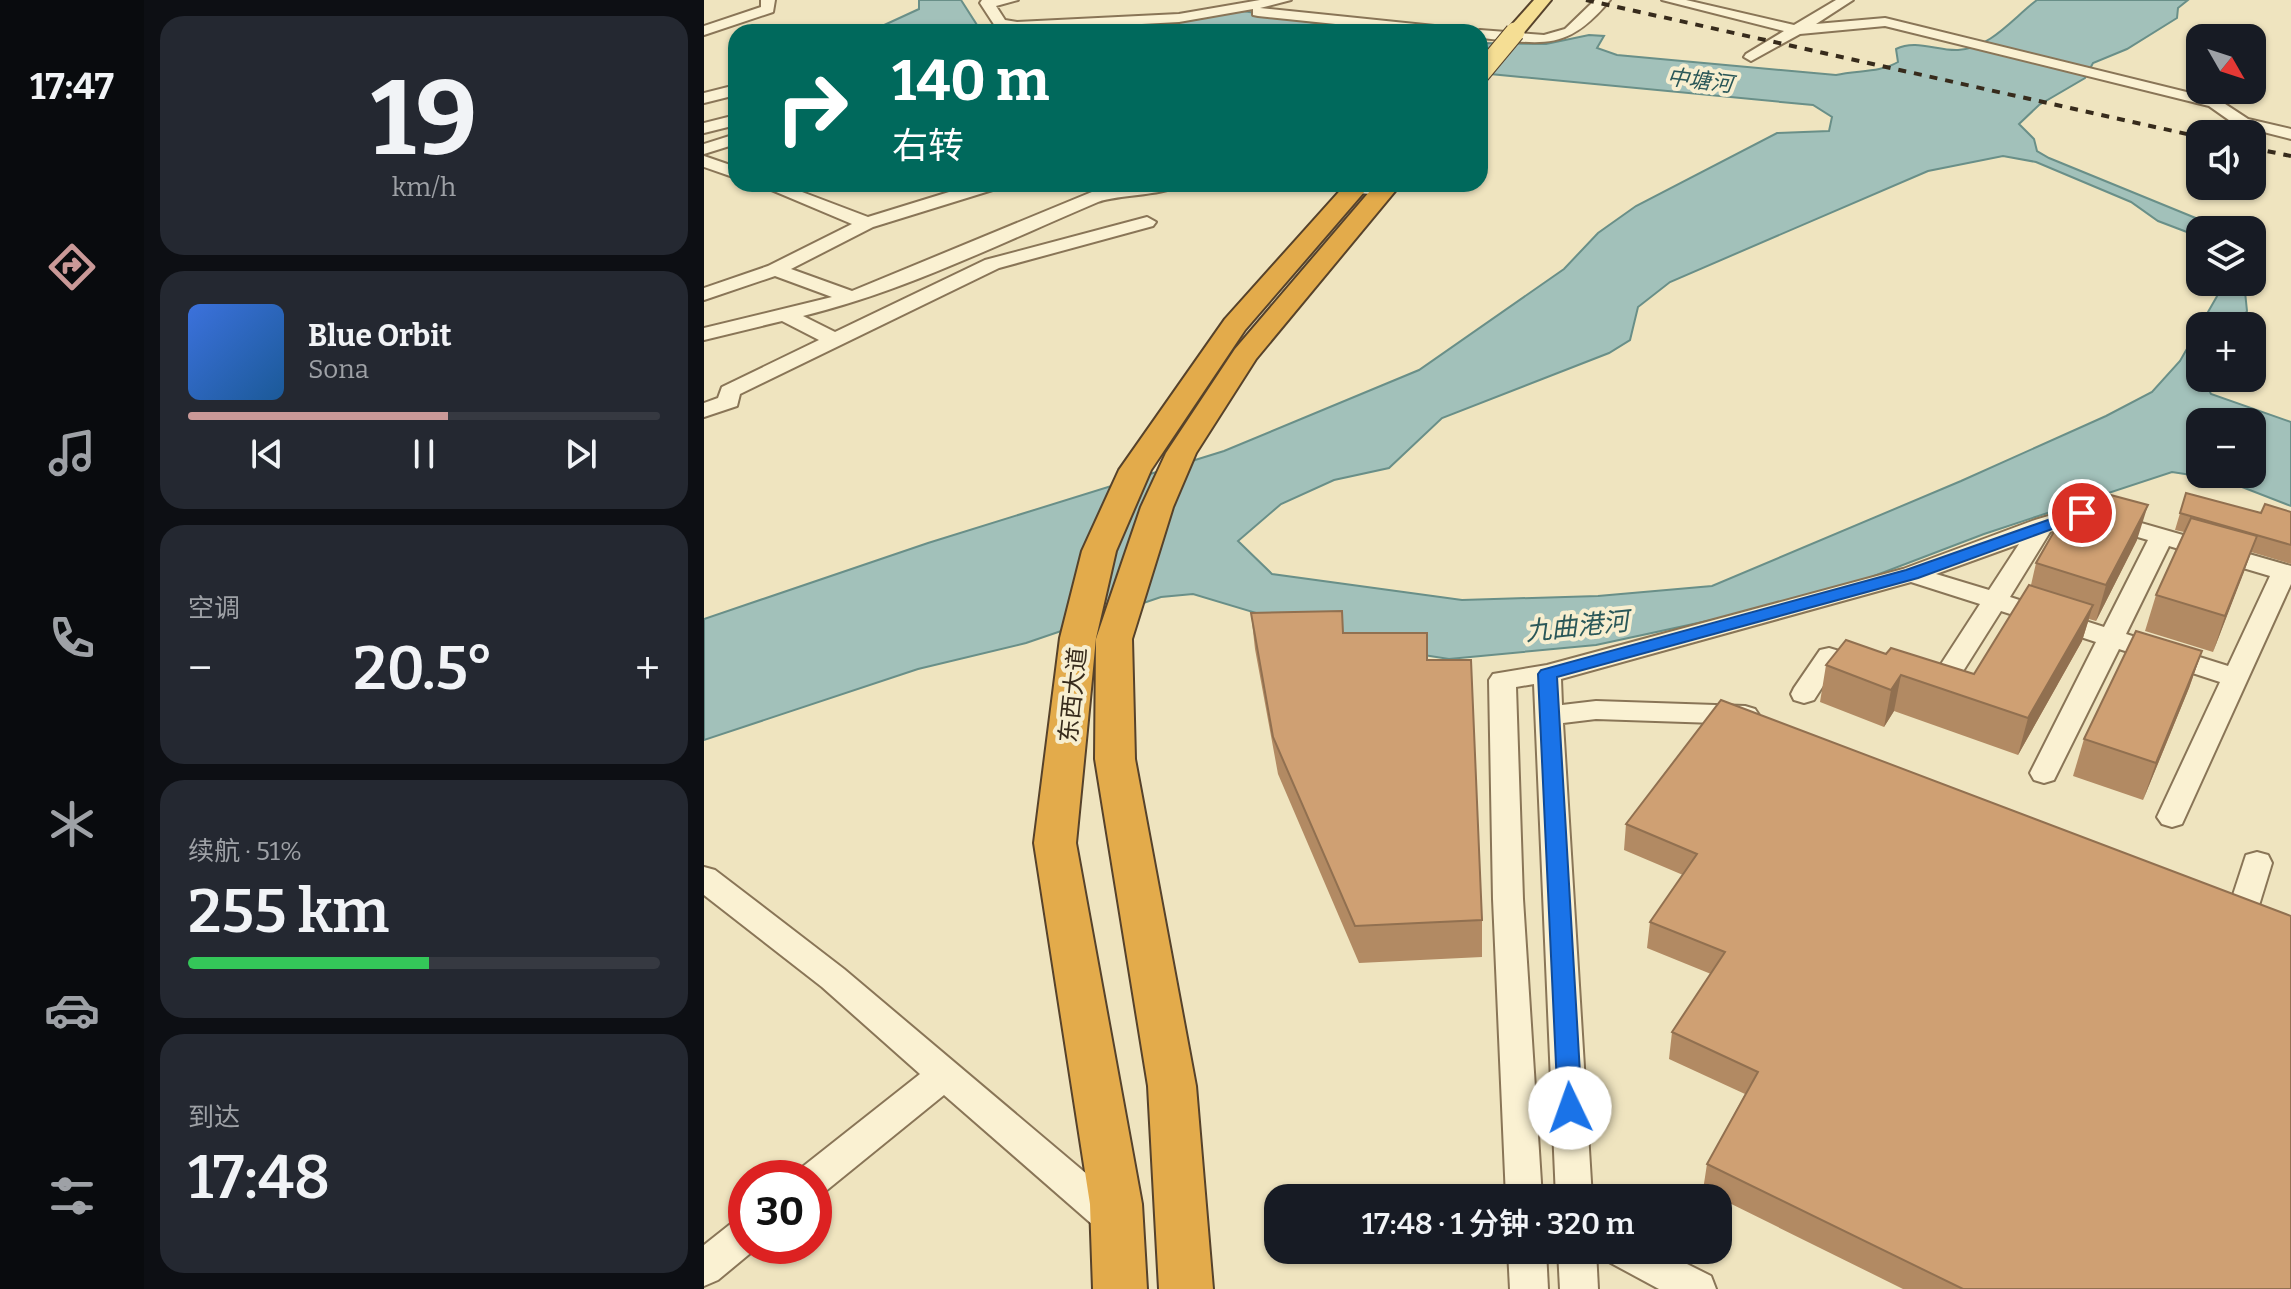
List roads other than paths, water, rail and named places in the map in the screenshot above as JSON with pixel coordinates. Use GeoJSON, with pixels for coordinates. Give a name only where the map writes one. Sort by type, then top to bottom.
{"type":"FeatureCollection","features":[{"type":"Feature","properties":{"kind":"highway","name":"东西大道"},"geometry":{"type":"LineString","coordinates":[[1120,1289],[1117,1222],[1055,843],[1096,638],[1099,551],[1135,470],[1235,325],[1358,192]]}},
{"type":"Feature","properties":{"kind":"highway","name":"东西大道"},"geometry":{"type":"LineString","coordinates":[[1186,1289],[1172,1086],[1096,638],[1181,453],[1245,355],[1360,192]]}},
{"type":"Feature","properties":{"kind":"main road"},"geometry":{"type":"LineString","coordinates":[[1488,30],[1522,0]]}},
{"type":"Feature","properties":{"kind":"main road"},"geometry":{"type":"LineString","coordinates":[[1488,64],[1543,0]]}},
{"type":"Feature","properties":{"kind":"street"},"geometry":{"type":"LineString","coordinates":[[704,31],[768,9],[768,0]]}},
{"type":"Feature","properties":{"kind":"street"},"geometry":{"type":"LineString","coordinates":[[1002,24],[987,3],[1011,0]]}},
{"type":"Feature","properties":{"kind":"street"},"geometry":{"type":"LineString","coordinates":[[1087,24],[1179,18],[1284,0]]}},
{"type":"Feature","properties":{"kind":"street"},"geometry":{"type":"LineString","coordinates":[[1488,32],[1544,39],[1570,32],[1603,0]]}},
{"type":"Feature","properties":{"kind":"street"},"geometry":{"type":"LineString","coordinates":[[1669,0],[1795,30],[1885,22],[2214,103],[2242,122],[2291,134]]}},
{"type":"Feature","properties":{"kind":"street"},"geometry":{"type":"LineString","coordinates":[[1751,57],[1846,0]]}},
{"type":"Feature","properties":{"kind":"street"},"geometry":{"type":"LineString","coordinates":[[1239,10],[1376,24]]}},
{"type":"Feature","properties":{"kind":"street"},"geometry":{"type":"LineString","coordinates":[[704,98],[728,92]]}},
{"type":"Feature","properties":{"kind":"street"},"geometry":{"type":"LineString","coordinates":[[704,128],[728,122]]}},
{"type":"Feature","properties":{"kind":"street"},"geometry":{"type":"LineString","coordinates":[[704,149],[728,142]]}},
{"type":"Feature","properties":{"kind":"street"},"geometry":{"type":"LineString","coordinates":[[704,161],[728,170]]}},
{"type":"Feature","properties":{"kind":"street"},"geometry":{"type":"LineString","coordinates":[[786,192],[867,223]]}},
{"type":"Feature","properties":{"kind":"street"},"geometry":{"type":"LineString","coordinates":[[704,294],[775,270],[867,223],[967,192]]}},
{"type":"Feature","properties":{"kind":"street"},"geometry":{"type":"LineString","coordinates":[[704,334],[852,298],[1108,192]]}},
{"type":"Feature","properties":{"kind":"street"},"geometry":{"type":"LineString","coordinates":[[704,411],[729,401],[729,391],[992,264],[1147,222]]}},
{"type":"Feature","properties":{"kind":"street"},"geometry":{"type":"LineString","coordinates":[[775,270],[852,298]]}},
{"type":"Feature","properties":{"kind":"street"},"geometry":{"type":"LineString","coordinates":[[786,315],[835,340]]}},
{"type":"Feature","properties":{"kind":"street"},"geometry":{"type":"LineString","coordinates":[[1523,1184],[1508,899],[1502,680],[1547,674],[1912,574],[2082,513],[2284,572],[2172,817]]}},
{"type":"Feature","properties":{"kind":"street"},"geometry":{"type":"LineString","coordinates":[[1911,681],[1939,689],[2043,525]]}},
{"type":"Feature","properties":{"kind":"street"},"geometry":{"type":"LineString","coordinates":[[2044,773],[2162,536]]}},
{"type":"Feature","properties":{"kind":"street"},"geometry":{"type":"LineString","coordinates":[[1912,574],[2237,678]]}},
{"type":"Feature","properties":{"kind":"street"},"geometry":{"type":"LineString","coordinates":[[1804,694],[1829,656],[1884,673]]}},
{"type":"Feature","properties":{"kind":"street"},"geometry":{"type":"LineString","coordinates":[[1547,674],[1573,1184]]}},
{"type":"Feature","properties":{"kind":"street"},"geometry":{"type":"LineString","coordinates":[[1550,715],[1596,710],[1740,713],[1767,723]]}},
{"type":"Feature","properties":{"kind":"street"},"geometry":{"type":"LineString","coordinates":[[2246,904],[2257,863]]}},
{"type":"Feature","properties":{"kind":"street"},"geometry":{"type":"LineString","coordinates":[[704,878],[833,978],[1117,1222]]}},
{"type":"Feature","properties":{"kind":"street"},"geometry":{"type":"LineString","coordinates":[[2217,893],[2276,915]]}},
{"type":"Feature","properties":{"kind":"street"},"geometry":{"type":"LineString","coordinates":[[832,1165],[945,1074]]}},
{"type":"Feature","properties":{"kind":"street"},"geometry":{"type":"LineString","coordinates":[[704,1268],[728,1249]]}},
{"type":"Feature","properties":{"kind":"street"},"geometry":{"type":"LineString","coordinates":[[1528,1264],[1529,1289]]}},
{"type":"Feature","properties":{"kind":"street"},"geometry":{"type":"LineString","coordinates":[[1578,1264],[1579,1289]]}},
{"type":"Feature","properties":{"kind":"street"},"geometry":{"type":"LineString","coordinates":[[1649,1264],[1697,1289]]}},
{"type":"Feature","properties":{"kind":"water"},"geometry":{"type":"Polygon","coordinates":[[[919,0],[961,0],[976,24],[886,24],[919,9],[919,0]]]}},
{"type":"Feature","properties":{"kind":"water"},"geometry":{"type":"Polygon","coordinates":[[[2037,0],[2188,0],[2178,8],[2177,18],[2127,49],[2093,63],[2085,78],[2039,105],[2019,124],[2034,139],[2037,151],[2049,158],[2191,216],[2186,216],[2186,232],[2158,221],[2131,202],[2036,162],[2003,156],[1928,171],[1670,282],[1638,307],[1630,340],[1609,353],[1442,418],[1389,468],[1334,480],[1281,504],[1238,541],[1272,574],[1462,600],[1598,596],[1712,586],[2106,416],[2152,392],[2186,350],[2186,392],[2210,392],[2251,408],[2186,408],[2186,474],[2172,472],[1984,534],[1819,597],[1596,645],[1449,659],[1366,646],[1193,594],[1161,597],[1026,643],[918,669],[704,740],[704,619],[928,543],[1224,451],[1419,370],[1564,269],[1598,233],[1636,206],[1777,133],[1829,131],[1832,117],[1813,105],[1488,74],[1488,43],[1546,44],[1589,35],[1604,36],[1597,48],[1617,55],[1836,75],[1891,66],[1898,62],[1896,49],[1904,46],[1958,50],[1991,38],[2037,0]]]}},
{"type":"Feature","properties":{"kind":"water"},"geometry":{"type":"Polygon","coordinates":[[[1243,11],[1321,24],[1133,24],[1243,11]]]}},
{"type":"Feature","properties":{"kind":"water"},"geometry":{"type":"Polygon","coordinates":[[[1373,21],[1390,24],[1349,24],[1373,21]]]}},
{"type":"Feature","properties":{"kind":"water"},"geometry":{"type":"Polygon","coordinates":[[[2217,296],[2245,296],[2246,312],[2208,312],[2217,296]]]}},
{"type":"Feature","properties":{"kind":"water"},"geometry":{"type":"Polygon","coordinates":[[[2266,413],[2291,422],[2291,506],[2245,488],[2266,488],[2266,413]]]}},
{"type":"Feature","properties":{"kind":"railway"},"geometry":{"type":"LineString","coordinates":[[1586,0],[2186,134]]}},
{"type":"Feature","properties":{"kind":"railway"},"geometry":{"type":"LineString","coordinates":[[2266,151],[2291,156]]}},
{"type":"Feature","properties":{"kind":"water label","name":"中塘河"},"geometry":{"type":"Point","coordinates":[1700,80]}},
{"type":"Feature","properties":{"kind":"water label","name":"九曲港河"},"geometry":{"type":"Point","coordinates":[1577,626]}}]}
